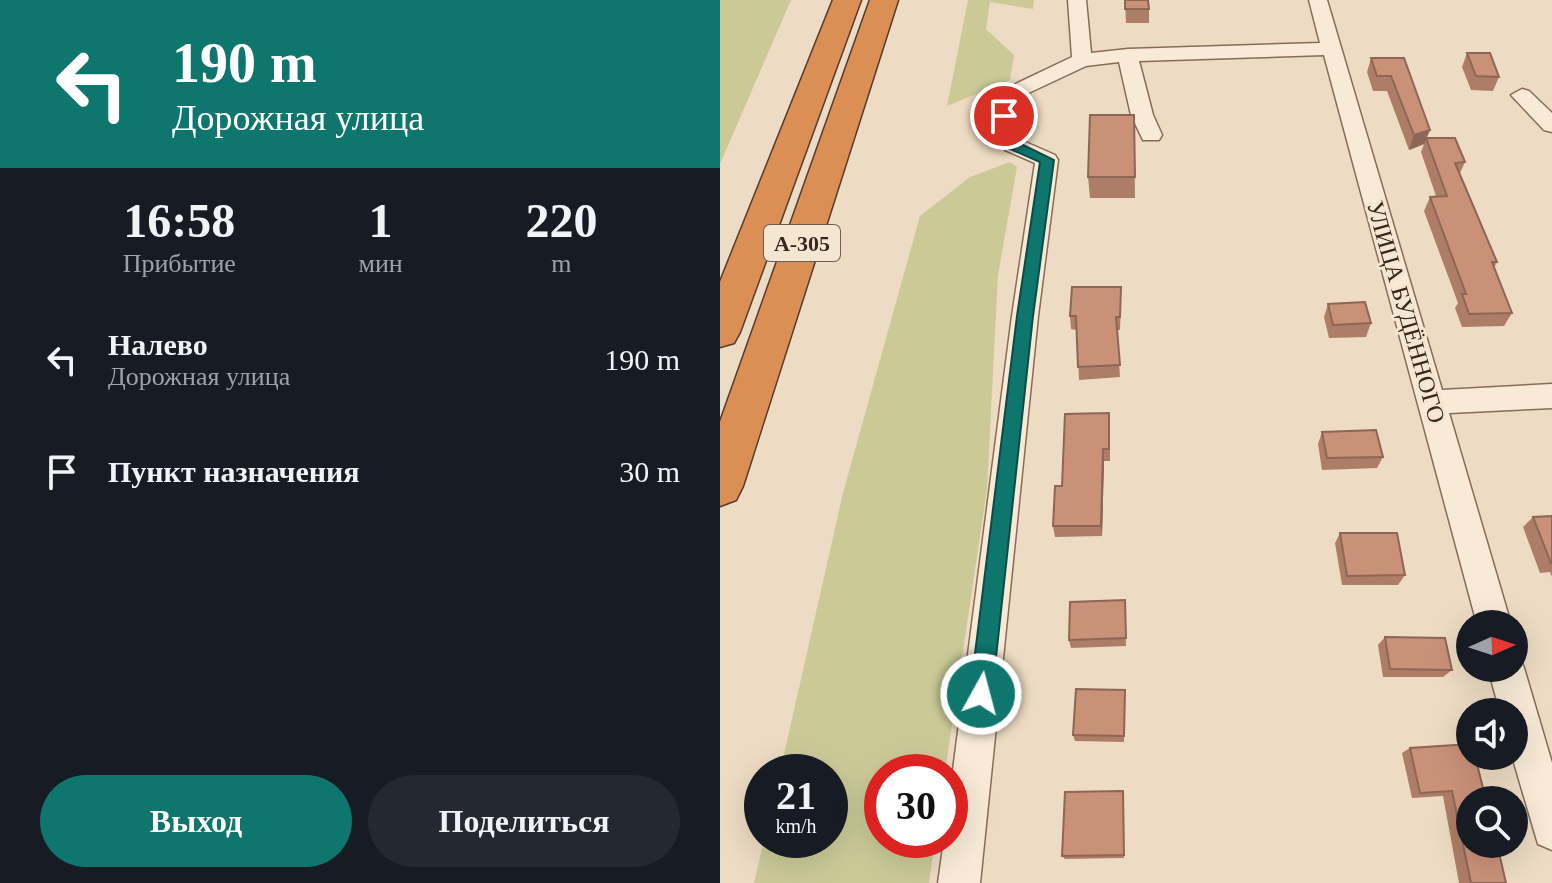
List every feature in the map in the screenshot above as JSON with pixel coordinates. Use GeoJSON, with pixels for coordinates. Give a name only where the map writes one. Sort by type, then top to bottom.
{"type":"FeatureCollection","features":[{"type":"Feature","properties":{"kind":"highway","name":"А-305"},"geometry":{"type":"LineString","coordinates":[[720,332],[847,0]]}},
{"type":"Feature","properties":{"kind":"highway","name":"А-305"},"geometry":{"type":"LineString","coordinates":[[720,486],[884,0]]}},
{"type":"Feature","properties":{"kind":"street"},"geometry":{"type":"LineString","coordinates":[[1077,0],[1082,60]]}},
{"type":"Feature","properties":{"kind":"street","name":"УЛИЦА БУДЁННОГО"},"geometry":{"type":"LineString","coordinates":[[1318,0],[1490,610]]}},
{"type":"Feature","properties":{"kind":"street"},"geometry":{"type":"LineString","coordinates":[[959,883],[1025,316],[1047,160],[1013,145],[1004,116],[1010,94],[1082,60],[1128,55],[1331,49]]}},
{"type":"Feature","properties":{"kind":"street"},"geometry":{"type":"LineString","coordinates":[[1128,55],[1142,115],[1151,135]]}},
{"type":"Feature","properties":{"kind":"street"},"geometry":{"type":"LineString","coordinates":[[1522,95],[1552,125]]}},
{"type":"Feature","properties":{"kind":"street"},"geometry":{"type":"LineString","coordinates":[[1431,402],[1552,396]]}},
{"type":"Feature","properties":{"kind":"street"},"geometry":{"type":"LineString","coordinates":[[1510,682],[1552,830]]}},
{"type":"Feature","properties":{"kind":"shaded area"},"geometry":{"type":"Polygon","coordinates":[[[720,0],[791,0],[720,164],[720,0]]]}},
{"type":"Feature","properties":{"kind":"shaded area"},"geometry":{"type":"Polygon","coordinates":[[[968,0],[1034,0],[1033,9],[990,2],[986,29],[1014,55],[1010,80],[947,106],[968,0]]]}},
{"type":"Feature","properties":{"kind":"shaded area"},"geometry":{"type":"Polygon","coordinates":[[[1010,162],[1017,167],[998,275],[987,489],[948,754],[864,754],[864,858],[932,858],[929,883],[754,883],[760,858],[848,858],[848,754],[784,754],[843,493],[920,216],[970,177],[1010,162]]]}},
{"type":"Feature","properties":{"kind":"building"},"geometry":{"type":"Polygon","coordinates":[[[1125,0],[1148,0],[1149,9],[1125,9],[1125,0]]]}},
{"type":"Feature","properties":{"kind":"building"},"geometry":{"type":"Polygon","coordinates":[[[1467,53],[1490,53],[1499,77],[1476,76],[1467,53]]]}},
{"type":"Feature","properties":{"kind":"building"},"geometry":{"type":"Polygon","coordinates":[[[1371,58],[1404,58],[1430,130],[1414,135],[1391,76],[1377,76],[1371,58]]]}},
{"type":"Feature","properties":{"kind":"building"},"geometry":{"type":"Polygon","coordinates":[[[1090,115],[1134,115],[1135,177],[1088,177],[1090,115]]]}},
{"type":"Feature","properties":{"kind":"building"},"geometry":{"type":"Polygon","coordinates":[[[1426,138],[1455,138],[1465,162],[1455,163],[1497,262],[1492,262],[1512,313],[1469,314],[1462,294],[1466,294],[1430,197],[1447,196],[1426,138]]]}},
{"type":"Feature","properties":{"kind":"building"},"geometry":{"type":"Polygon","coordinates":[[[1072,287],[1121,287],[1120,317],[1116,317],[1120,365],[1078,367],[1076,316],[1070,316],[1072,287]]]}},
{"type":"Feature","properties":{"kind":"building"},"geometry":{"type":"Polygon","coordinates":[[[1365,302],[1371,323],[1333,325],[1328,304],[1365,302]]]}},
{"type":"Feature","properties":{"kind":"building"},"geometry":{"type":"Polygon","coordinates":[[[1109,413],[1109,449],[1103,449],[1101,526],[1053,526],[1055,486],[1062,486],[1065,414],[1109,413]]]}},
{"type":"Feature","properties":{"kind":"building"},"geometry":{"type":"Polygon","coordinates":[[[1376,430],[1383,457],[1327,458],[1322,432],[1376,430]]]}},
{"type":"Feature","properties":{"kind":"building"},"geometry":{"type":"Polygon","coordinates":[[[1552,516],[1552,563],[1551,563],[1533,517],[1552,516]]]}},
{"type":"Feature","properties":{"kind":"building"},"geometry":{"type":"Polygon","coordinates":[[[1340,533],[1397,533],[1405,575],[1347,576],[1340,533]]]}},
{"type":"Feature","properties":{"kind":"building"},"geometry":{"type":"Polygon","coordinates":[[[1125,600],[1126,638],[1069,640],[1070,602],[1125,600]]]}},
{"type":"Feature","properties":{"kind":"building"},"geometry":{"type":"Polygon","coordinates":[[[1385,637],[1445,638],[1452,670],[1390,669],[1385,637]]]}},
{"type":"Feature","properties":{"kind":"building"},"geometry":{"type":"Polygon","coordinates":[[[1076,689],[1125,690],[1124,736],[1073,735],[1076,689]]]}},
{"type":"Feature","properties":{"kind":"building"},"geometry":{"type":"Polygon","coordinates":[[[1456,745],[1456,770],[1478,770],[1482,786],[1456,786],[1456,810],[1452,791],[1420,793],[1410,748],[1456,745]]]}},
{"type":"Feature","properties":{"kind":"building"},"geometry":{"type":"Polygon","coordinates":[[[1123,791],[1124,855],[1062,856],[1065,792],[1123,791]]]}},
{"type":"Feature","properties":{"kind":"building"},"geometry":{"type":"Polygon","coordinates":[[[1466,858],[1500,858],[1506,883],[1471,883],[1466,858]]]}},
{"type":"Feature","properties":{"kind":"route"},"geometry":{"type":"LineString","coordinates":[[981,694],[1025,316],[1047,160],[1013,145],[1004,116]]}}]}
